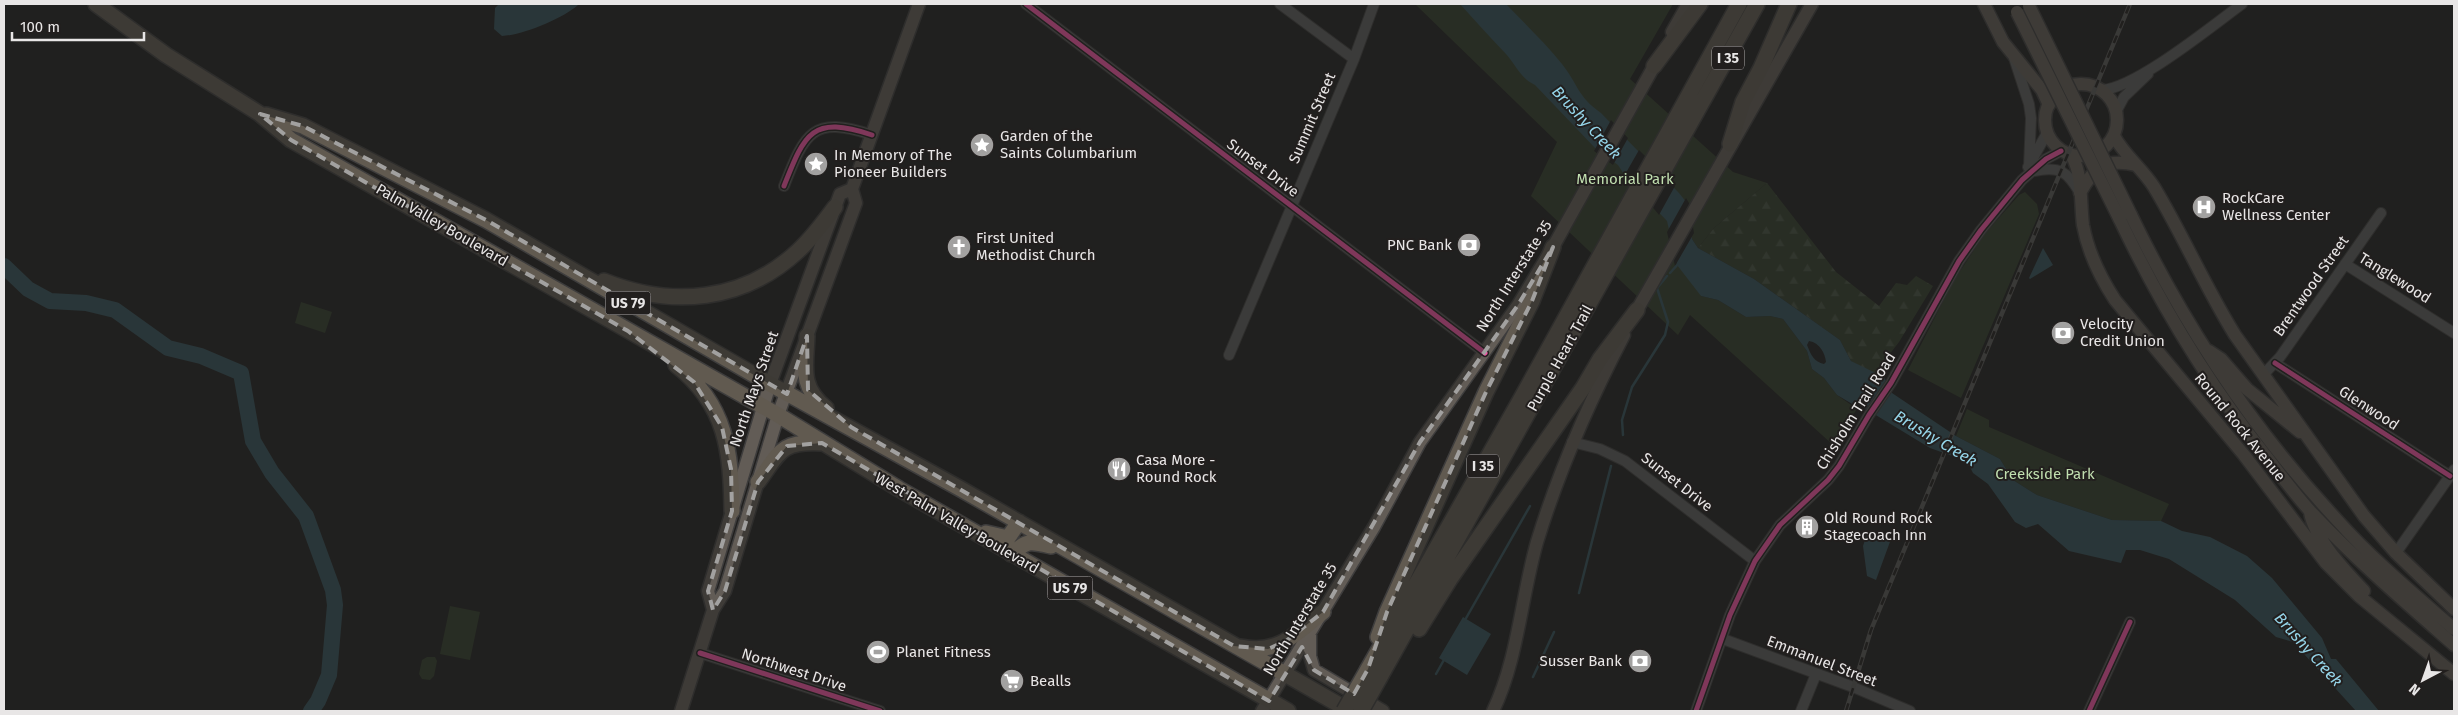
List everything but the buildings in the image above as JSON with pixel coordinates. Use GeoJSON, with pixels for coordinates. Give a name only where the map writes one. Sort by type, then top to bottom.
{"type":"FeatureCollection","features":[{"type":"Feature","properties":{"kind":"highway","name":"Palm Valley Boulevard"},"geometry":{"type":"LineString","coordinates":[[96,4],[172,59],[260,114],[291,140],[628,332]]}},
{"type":"Feature","properties":{"kind":"highway"},"geometry":{"type":"LineString","coordinates":[[1652,70],[1700,4]]}},
{"type":"Feature","properties":{"kind":"highway","name":"Purple Heart Trail"},"geometry":{"type":"LineString","coordinates":[[1361,711],[1374,673],[1595,262],[1739,4]]}},
{"type":"Feature","properties":{"kind":"highway","name":"Purple Heart Trail"},"geometry":{"type":"LineString","coordinates":[[1344,709],[1374,673],[1606,275],[1758,4]]}},
{"type":"Feature","properties":{"kind":"highway"},"geometry":{"type":"LineString","coordinates":[[1730,144],[1743,102],[1762,68],[1789,4]]}},
{"type":"Feature","properties":{"kind":"highway","name":"Palm Valley Boulevard"},"geometry":{"type":"LineString","coordinates":[[260,114],[304,126],[486,220]]}},
{"type":"Feature","properties":{"kind":"highway"},"geometry":{"type":"LineString","coordinates":[[553,260],[641,293],[674,298],[718,293],[762,277],[787,260],[808,241],[835,207]]}},
{"type":"Feature","properties":{"kind":"highway","name":"West Palm Valley Boulevard"},"geometry":{"type":"LineString","coordinates":[[486,220],[770,384],[851,427],[1234,646]]}},
{"type":"Feature","properties":{"kind":"highway"},"geometry":{"type":"LineString","coordinates":[[1374,673],[1387,612],[1486,392],[1532,301],[1556,242]]}},
{"type":"Feature","properties":{"kind":"highway"},"geometry":{"type":"LineString","coordinates":[[1374,673],[1416,633],[1450,579],[1583,388],[1600,359],[1639,306]]}},
{"type":"Feature","properties":{"kind":"highway"},"geometry":{"type":"LineString","coordinates":[[628,332],[687,374],[714,409],[729,448],[732,511]]}},
{"type":"Feature","properties":{"kind":"highway","name":"West Palm Valley Boulevard"},"geometry":{"type":"LineString","coordinates":[[628,332],[778,415],[822,443],[1266,706],[1288,711]]}},
{"type":"Feature","properties":{"kind":"highway"},"geometry":{"type":"LineString","coordinates":[[807,336],[806,373],[808,390],[816,401],[851,427]]}},
{"type":"Feature","properties":{"kind":"highway"},"geometry":{"type":"LineString","coordinates":[[758,482],[778,454],[787,446],[797,442],[822,443]]}},
{"type":"Feature","properties":{"kind":"highway"},"geometry":{"type":"LineString","coordinates":[[966,527],[1008,538],[1019,522]]}},
{"type":"Feature","properties":{"kind":"highway"},"geometry":{"type":"LineString","coordinates":[[1011,554],[1024,543],[1034,542],[1066,550]]}},
{"type":"Feature","properties":{"kind":"highway"},"geometry":{"type":"LineString","coordinates":[[1234,646],[1258,650],[1278,646],[1296,634],[1322,612]]}},
{"type":"Feature","properties":{"kind":"highway","name":"US 79"},"geometry":{"type":"LineString","coordinates":[[1234,646],[1344,709]]}},
{"type":"Feature","properties":{"kind":"main road","name":"North Mays Street"},"geometry":{"type":"LineString","coordinates":[[681,711],[713,610],[725,591],[778,415],[856,202],[852,189],[919,4]]}},
{"type":"Feature","properties":{"kind":"main road","name":"North Interstate 35"},"geometry":{"type":"LineString","coordinates":[[1266,706],[1374,528],[1420,442],[1485,353],[1556,242],[1688,4]]}},
{"type":"Feature","properties":{"kind":"main road"},"geometry":{"type":"LineString","coordinates":[[1493,711],[1501,694],[1510,665],[1537,542],[1572,442],[1639,306],[1730,144],[1812,4]]}},
{"type":"Feature","properties":{"kind":"main road"},"geometry":{"type":"LineString","coordinates":[[1984,4],[1997,33],[2014,58],[2042,90],[2050,105]]}},
{"type":"Feature","properties":{"kind":"main road"},"geometry":{"type":"LineString","coordinates":[[2029,5],[2167,312],[2197,360],[2246,431],[2309,510],[2388,587],[2454,645]]}},
{"type":"Feature","properties":{"kind":"main road"},"geometry":{"type":"LineString","coordinates":[[2015,8],[2125,218],[2204,348],[2256,424],[2315,496],[2360,544],[2454,629]]}},
{"type":"Feature","properties":{"kind":"main road"},"geometry":{"type":"LineString","coordinates":[[2075,85],[2093,85],[2102,90],[2112,100],[2117,110],[2114,136],[2107,146],[2097,153],[2086,156],[2066,154],[2052,143],[2047,133],[2045,119],[2050,105],[2062,91],[2075,85]]}},
{"type":"Feature","properties":{"kind":"main road"},"geometry":{"type":"LineString","coordinates":[[2114,136],[2122,150],[2152,184],[2219,309],[2364,516],[2396,553],[2454,608]]}},
{"type":"Feature","properties":{"kind":"main road","name":"Round Rock Avenue"},"geometry":{"type":"LineString","coordinates":[[2066,154],[2079,174],[2087,240],[2099,272],[2115,300],[2244,455],[2326,563],[2388,620],[2454,674]]}},
{"type":"Feature","properties":{"kind":"main road"},"geometry":{"type":"LineString","coordinates":[[2080,193],[2093,172],[2103,165],[2113,162],[2136,164]]}},
{"type":"Feature","properties":{"kind":"main road","name":"North Mays Street"},"geometry":{"type":"LineString","coordinates":[[713,610],[708,591],[770,384],[840,194],[852,189]]}},
{"type":"Feature","properties":{"kind":"main road"},"geometry":{"type":"LineString","coordinates":[[2204,348],[2222,359],[2248,388],[2308,438]]}},
{"type":"Feature","properties":{"kind":"main road"},"geometry":{"type":"LineString","coordinates":[[2309,510],[2311,523],[2329,549],[2388,620]]}},
{"type":"Feature","properties":{"kind":"main road"},"geometry":{"type":"LineString","coordinates":[[1310,635],[1311,664],[1314,670],[1383,711]]}},
{"type":"Feature","properties":{"kind":"street","name":"Sunset Drive"},"geometry":{"type":"LineString","coordinates":[[1026,4],[1485,353]]}},
{"type":"Feature","properties":{"kind":"street"},"geometry":{"type":"LineString","coordinates":[[1280,4],[1354,59]]}},
{"type":"Feature","properties":{"kind":"street","name":"Summit Street"},"geometry":{"type":"LineString","coordinates":[[1228,355],[1354,59],[1374,4]]}},
{"type":"Feature","properties":{"kind":"street"},"geometry":{"type":"LineString","coordinates":[[2102,90],[2116,88],[2151,69],[2242,4]]}},
{"type":"Feature","properties":{"kind":"street"},"geometry":{"type":"LineString","coordinates":[[2014,58],[2029,104],[2031,118],[2031,169],[2046,168],[2062,171],[2073,181],[2080,193]]}},
{"type":"Feature","properties":{"kind":"street"},"geometry":{"type":"LineString","coordinates":[[2117,110],[2124,97],[2151,69]]}},
{"type":"Feature","properties":{"kind":"street"},"geometry":{"type":"LineString","coordinates":[[784,186],[797,153],[815,131],[832,125],[872,134]]}},
{"type":"Feature","properties":{"kind":"street","name":"Chisholm Trail Road"},"geometry":{"type":"LineString","coordinates":[[1696,711],[1739,594],[1755,561],[1780,524],[1828,480],[1891,383],[1958,261],[2031,169],[2047,133]]}},
{"type":"Feature","properties":{"kind":"street","name":"Chisholm Trail Road"},"geometry":{"type":"LineString","coordinates":[[2031,169],[2046,159],[2066,154]]}},
{"type":"Feature","properties":{"kind":"street","name":"Brentwood Street"},"geometry":{"type":"LineString","coordinates":[[2264,374],[2275,363],[2381,213]]}},
{"type":"Feature","properties":{"kind":"street","name":"Tanglewood"},"geometry":{"type":"LineString","coordinates":[[2346,264],[2454,334]]}},
{"type":"Feature","properties":{"kind":"street","name":"Glenwood"},"geometry":{"type":"LineString","coordinates":[[2275,363],[2452,473]]}},
{"type":"Feature","properties":{"kind":"street","name":"Sunset Drive"},"geometry":{"type":"LineString","coordinates":[[1572,442],[1600,449],[1625,461],[1755,561]]}},
{"type":"Feature","properties":{"kind":"street"},"geometry":{"type":"LineString","coordinates":[[2396,553],[2452,473]]}},
{"type":"Feature","properties":{"kind":"street"},"geometry":{"type":"LineString","coordinates":[[2089,711],[2130,622]]}},
{"type":"Feature","properties":{"kind":"street","name":"Emmanuel Street"},"geometry":{"type":"LineString","coordinates":[[1722,639],[1910,711]]}},
{"type":"Feature","properties":{"kind":"street","name":"Northwest Drive"},"geometry":{"type":"LineString","coordinates":[[700,653],[880,711]]}},
{"type":"Feature","properties":{"kind":"street"},"geometry":{"type":"LineString","coordinates":[[1802,711],[1816,674]]}},
{"type":"Feature","properties":{"kind":"highlighted area"},"geometry":{"type":"Polygon","coordinates":[[[260,114],[303,126],[486,220],[787,394],[807,336],[808,390],[851,427],[1234,646],[1268,649],[1286,641],[1323,612],[1420,442],[1518,305],[1553,247],[1532,301],[1486,392],[1387,612],[1368,669],[1354,694],[1314,670],[1302,647],[1269,701],[822,443],[787,446],[758,482],[725,591],[713,610],[708,591],[732,511],[731,469],[722,427],[694,382],[628,331],[291,140],[260,114]]]}},
{"type":"Feature","properties":{"kind":"green space","name":"Memorial Park"},"geometry":{"type":"Polygon","coordinates":[[[1415,4],[1673,4],[1630,79],[1733,172],[1767,183],[1714,228],[1698,248],[1692,239],[1701,296],[1718,300],[1746,317],[1770,316],[1783,319],[1807,351],[1812,369],[1824,378],[1837,395],[1857,409],[1833,445],[1690,315],[1678,335],[1531,196],[1557,142],[1415,4]]]}},
{"type":"Feature","properties":{"kind":"green space"},"geometry":{"type":"Polygon","coordinates":[[[1767,183],[1836,272],[1879,306],[1896,283],[1907,285],[1916,276],[1933,286],[1899,342],[1876,372],[1871,373],[1851,361],[1840,340],[1754,279],[1698,248],[1714,228],[1767,183]]]}},
{"type":"Feature","properties":{"kind":"green space"},"geometry":{"type":"Polygon","coordinates":[[[2025,192],[2037,204],[2039,214],[1961,398],[1908,370],[1953,282],[1984,235],[2019,195],[2025,192]]]}},
{"type":"Feature","properties":{"kind":"green space"},"geometry":{"type":"Polygon","coordinates":[[[301,302],[332,312],[325,333],[295,323],[301,302]]]}},
{"type":"Feature","properties":{"kind":"green space","name":"Creekside Park"},"geometry":{"type":"Polygon","coordinates":[[[1967,409],[1989,420],[1989,427],[2169,504],[2161,521],[2112,520],[2037,495],[2013,480],[2000,459],[1956,436],[1967,409]]]}},
{"type":"Feature","properties":{"kind":"green space"},"geometry":{"type":"Polygon","coordinates":[[[450,606],[480,612],[470,660],[440,654],[450,606]]]}},
{"type":"Feature","properties":{"kind":"green space"},"geometry":{"type":"Polygon","coordinates":[[[427,657],[435,657],[437,661],[434,676],[430,680],[422,679],[419,674],[422,660],[427,657]]]}},
{"type":"Feature","properties":{"kind":"water"},"geometry":{"type":"Polygon","coordinates":[[[499,4],[578,5],[562,16],[542,25],[520,33],[502,36],[494,29],[495,8],[499,4]]]}},
{"type":"Feature","properties":{"kind":"water","name":"Brushy Creek"},"geometry":{"type":"Polygon","coordinates":[[[1460,4],[1506,4],[1562,64],[1587,101],[1601,113],[1687,203],[1692,239],[1698,248],[1754,279],[1840,340],[1851,361],[1884,377],[1892,393],[1956,436],[2000,459],[2013,480],[2037,495],[2112,520],[2161,521],[2182,531],[2210,537],[2247,556],[2272,578],[2322,638],[2331,659],[2336,659],[2379,711],[2356,711],[2293,642],[2276,637],[2235,600],[2169,559],[2140,550],[2126,550],[2121,563],[2069,551],[2038,524],[2026,528],[2015,522],[1988,484],[1973,473],[1970,467],[1958,458],[1930,448],[1856,403],[1854,405],[1837,395],[1824,378],[1812,369],[1807,351],[1783,319],[1770,316],[1746,317],[1718,300],[1701,296],[1677,265],[1667,221],[1627,179],[1618,165],[1596,149],[1535,85],[1522,75],[1506,54],[1460,4]],[[1809,341],[1807,345],[1813,358],[1824,364],[1826,362],[1823,352],[1813,342],[1809,341]]]}},
{"type":"Feature","properties":{"kind":"water"},"geometry":{"type":"Polygon","coordinates":[[[2043,248],[2053,265],[2030,279],[2029,278],[2043,248]]]}},
{"type":"Feature","properties":{"kind":"water"},"geometry":{"type":"Polygon","coordinates":[[[1868,531],[1891,539],[1876,580],[1867,576],[1863,546],[1868,531]]]}},
{"type":"Feature","properties":{"kind":"water"},"geometry":{"type":"Polygon","coordinates":[[[1463,617],[1491,634],[1467,675],[1439,658],[1463,617]]]}},
{"type":"Feature","properties":{"kind":"pier"},"geometry":{"type":"Polygon","coordinates":[[[1611,120],[1628,138],[1613,165],[1594,151],[1611,120]]]}},
{"type":"Feature","properties":{"kind":"pier"},"geometry":{"type":"Polygon","coordinates":[[[1639,150],[1675,186],[1659,215],[1637,188],[1623,178],[1639,150]]]}},
{"type":"Feature","properties":{"kind":"pier"},"geometry":{"type":"Polygon","coordinates":[[[1686,198],[1689,203],[1694,233],[1675,266],[1667,232],[1686,198]]]}},
{"type":"Feature","properties":{"kind":"waterway"},"geometry":{"type":"LineString","coordinates":[[1670,273],[1679,263]]}},
{"type":"Feature","properties":{"kind":"waterway"},"geometry":{"type":"LineString","coordinates":[[4,266],[28,289],[50,301],[86,303],[115,310],[168,348],[201,356],[241,373],[253,441],[272,473],[306,516],[333,590],[335,605],[329,675],[318,701],[311,711]]}},
{"type":"Feature","properties":{"kind":"waterway"},"geometry":{"type":"LineString","coordinates":[[1623,435],[1622,420],[1632,387],[1665,335],[1668,322],[1657,288],[1667,276]]}},
{"type":"Feature","properties":{"kind":"waterway"},"geometry":{"type":"LineString","coordinates":[[1579,593],[1611,466]]}},
{"type":"Feature","properties":{"kind":"waterway"},"geometry":{"type":"LineString","coordinates":[[1465,620],[1530,506]]}},
{"type":"Feature","properties":{"kind":"waterway"},"geometry":{"type":"LineString","coordinates":[[1533,677],[1554,632]]}},
{"type":"Feature","properties":{"kind":"waterway"},"geometry":{"type":"LineString","coordinates":[[1436,674],[1445,658]]}},
{"type":"Feature","properties":{"kind":"railway"},"geometry":{"type":"LineString","coordinates":[[1846,711],[1871,630],[2130,4]]}},
{"type":"Feature","properties":{"kind":"cycle path"},"geometry":{"type":"LineString","coordinates":[[1026,4],[1485,353]]}},
{"type":"Feature","properties":{"kind":"cycle path"},"geometry":{"type":"LineString","coordinates":[[784,186],[798,153],[805,141],[813,133],[823,128],[836,127],[852,129],[872,135]]}},
{"type":"Feature","properties":{"kind":"cycle path"},"geometry":{"type":"LineString","coordinates":[[1696,711],[1730,615],[1755,561],[1780,525],[1828,480],[1839,466],[1869,415],[1891,383],[1959,261],[1981,230],[2022,180],[2046,159],[2061,151]]}},
{"type":"Feature","properties":{"kind":"cycle path"},"geometry":{"type":"LineString","coordinates":[[2275,363],[2450,476]]}},
{"type":"Feature","properties":{"kind":"cycle path"},"geometry":{"type":"LineString","coordinates":[[2089,711],[2130,622]]}},
{"type":"Feature","properties":{"kind":"cycle path"},"geometry":{"type":"LineString","coordinates":[[700,653],[880,711]]}},
{"type":"Feature","properties":{"kind":"place","name":"Garden of the Saints Columbarium"},"geometry":{"type":"Point","coordinates":[982,145]}},
{"type":"Feature","properties":{"kind":"place","name":"In Memory of The Pioneer Builders"},"geometry":{"type":"Point","coordinates":[816,164]}},
{"type":"Feature","properties":{"kind":"place","name":"RockCare Wellness Center"},"geometry":{"type":"Point","coordinates":[2204,207]}},
{"type":"Feature","properties":{"kind":"place","name":"PNC Bank"},"geometry":{"type":"Point","coordinates":[1469,245]}},
{"type":"Feature","properties":{"kind":"place","name":"First United Methodist Church"},"geometry":{"type":"Point","coordinates":[959,247]}},
{"type":"Feature","properties":{"kind":"place","name":"Velocity Credit Union"},"geometry":{"type":"Point","coordinates":[2063,333]}},
{"type":"Feature","properties":{"kind":"place","name":"Casa More - Round Rock"},"geometry":{"type":"Point","coordinates":[1119,469]}},
{"type":"Feature","properties":{"kind":"place","name":"Old Round Rock Stagecoach Inn"},"geometry":{"type":"Point","coordinates":[1807,527]}},
{"type":"Feature","properties":{"kind":"place","name":"Planet Fitness"},"geometry":{"type":"Point","coordinates":[878,652]}},
{"type":"Feature","properties":{"kind":"place","name":"Susser Bank"},"geometry":{"type":"Point","coordinates":[1640,661]}},
{"type":"Feature","properties":{"kind":"place","name":"Bealls"},"geometry":{"type":"Point","coordinates":[1012,681]}}]}
